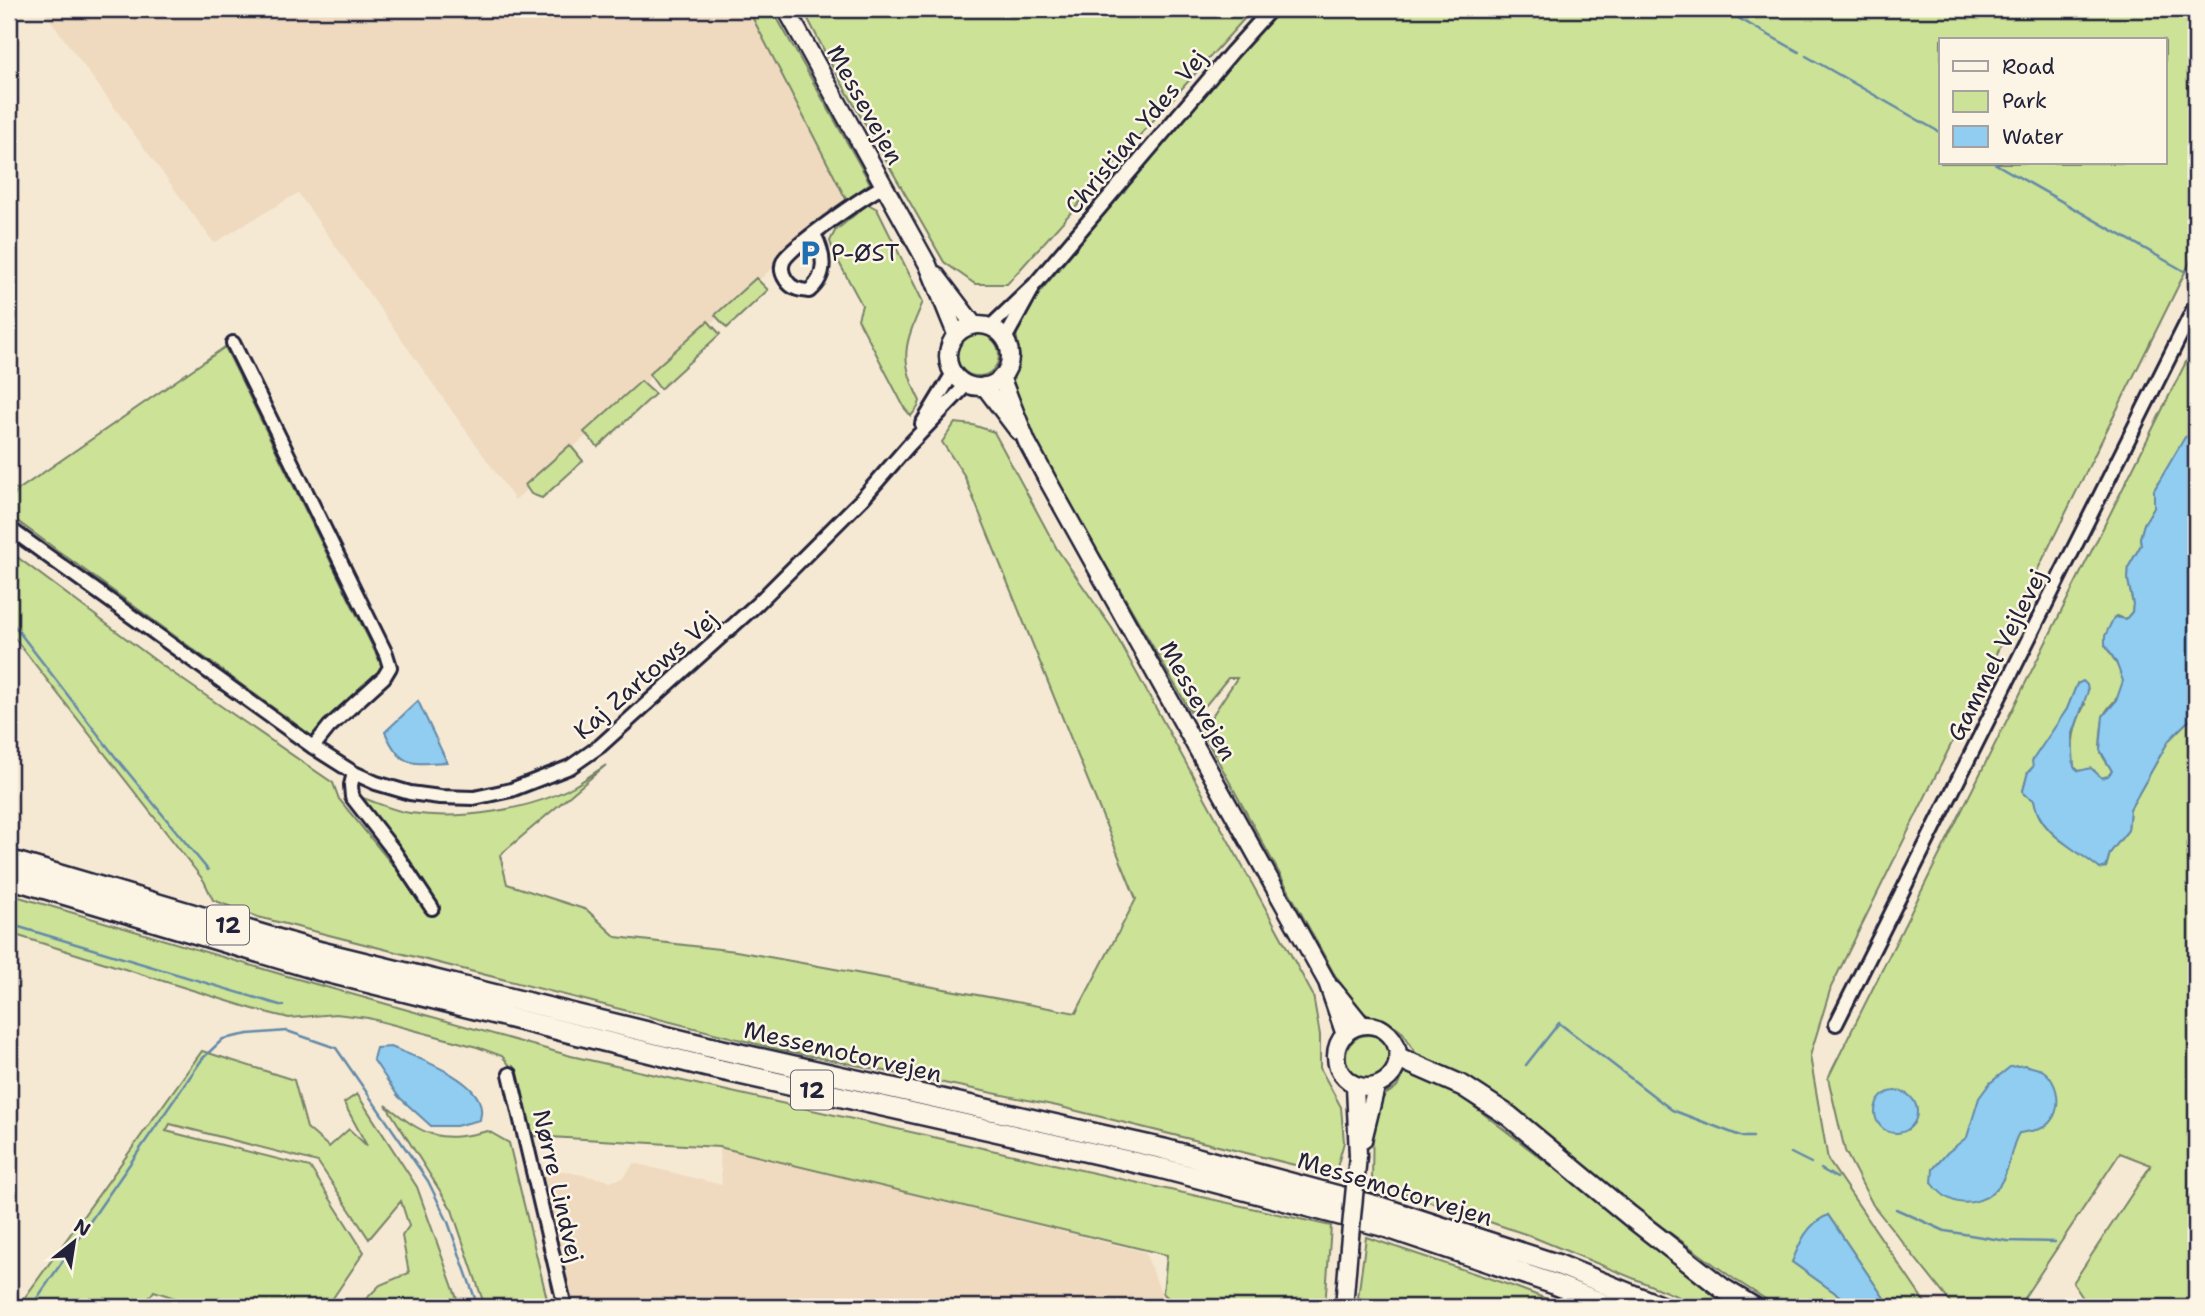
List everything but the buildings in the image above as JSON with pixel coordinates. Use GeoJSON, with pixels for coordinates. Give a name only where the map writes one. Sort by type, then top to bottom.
{"type":"FeatureCollection","features":[{"type":"Feature","properties":{"kind":"highway","name":"Messemotorvejen"},"geometry":{"type":"LineString","coordinates":[[9,860],[321,952],[696,1044],[1164,1149],[1383,1208],[1559,1265],[1662,1307]]}},
{"type":"Feature","properties":{"kind":"highway","name":"Messemotorvejen"},"geometry":{"type":"LineString","coordinates":[[9,878],[318,970],[708,1067],[1160,1168],[1382,1226],[1554,1284],[1612,1307]]}},
{"type":"Feature","properties":{"kind":"highway"},"geometry":{"type":"LineString","coordinates":[[1399,1058],[1463,1086],[1509,1116],[1630,1216],[1722,1288],[1753,1307]]}},
{"type":"Feature","properties":{"kind":"main road","name":"Messevejen"},"geometry":{"type":"LineString","coordinates":[[786,9],[928,265],[956,334]]}},
{"type":"Feature","properties":{"kind":"main road","name":"Messevejen"},"geometry":{"type":"LineString","coordinates":[[928,265],[982,326]]}},
{"type":"Feature","properties":{"kind":"main road"},"geometry":{"type":"LineString","coordinates":[[982,326],[999,332],[1005,340],[1009,357],[1001,377],[993,383],[976,385],[953,373],[948,362],[948,351],[956,334],[964,329],[982,326]]}},
{"type":"Feature","properties":{"kind":"main road","name":"Messevejen"},"geometry":{"type":"LineString","coordinates":[[1001,377],[1027,442],[1328,982],[1363,1025]]}},
{"type":"Feature","properties":{"kind":"main road","name":"Messevejen"},"geometry":{"type":"LineString","coordinates":[[976,385],[1027,442]]}},
{"type":"Feature","properties":{"kind":"main road","name":"Messevejen"},"geometry":{"type":"LineString","coordinates":[[1328,982],[1345,1035]]}},
{"type":"Feature","properties":{"kind":"main road"},"geometry":{"type":"LineString","coordinates":[[1363,1025],[1384,1030],[1398,1047],[1396,1068],[1391,1077],[1376,1087],[1355,1085],[1344,1077],[1338,1067],[1338,1044],[1353,1028],[1363,1025]]}},
{"type":"Feature","properties":{"kind":"main road"},"geometry":{"type":"LineString","coordinates":[[1344,1307],[1358,1156],[1355,1085]]}},
{"type":"Feature","properties":{"kind":"main road"},"geometry":{"type":"LineString","coordinates":[[1358,1156],[1376,1087]]}},
{"type":"Feature","properties":{"kind":"street","name":"Christian Ydes Vej"},"geometry":{"type":"LineString","coordinates":[[982,326],[1035,284],[1271,9]]}},
{"type":"Feature","properties":{"kind":"street","name":"Messevejen"},"geometry":{"type":"LineString","coordinates":[[814,234],[884,186]]}},
{"type":"Feature","properties":{"kind":"street","name":"Christian Ydes Vej"},"geometry":{"type":"LineString","coordinates":[[1005,340],[1035,284]]}},
{"type":"Feature","properties":{"kind":"street","name":"Gammel Vejlevej"},"geometry":{"type":"LineString","coordinates":[[1836,1024],[2196,304]]}},
{"type":"Feature","properties":{"kind":"street"},"geometry":{"type":"LineString","coordinates":[[233,343],[390,667],[384,677],[329,727],[313,747]]}},
{"type":"Feature","properties":{"kind":"street","name":"Kaj Zartows Vej"},"geometry":{"type":"LineString","coordinates":[[909,445],[953,373]]}},
{"type":"Feature","properties":{"kind":"street","name":"Kaj Zartows Vej"},"geometry":{"type":"LineString","coordinates":[[9,528],[313,747],[354,773],[410,793],[440,797],[474,797],[511,790],[570,767],[590,753],[670,674],[804,559],[863,499],[909,445],[976,385]]}},
{"type":"Feature","properties":{"kind":"street"},"geometry":{"type":"LineString","coordinates":[[354,773],[352,797],[394,851],[432,908]]}},
{"type":"Feature","properties":{"kind":"street","name":"Nørre Lindvej"},"geometry":{"type":"LineString","coordinates":[[510,1074],[565,1307]]}},
{"type":"Feature","properties":{"kind":"shaded area"},"geometry":{"type":"Polygon","coordinates":[[[42,9],[748,9],[847,201],[515,500],[298,193],[214,243],[42,9]]]}},
{"type":"Feature","properties":{"kind":"shaded area"},"geometry":{"type":"Polygon","coordinates":[[[719,1147],[1145,1252],[1160,1290],[1178,1307],[572,1307],[539,1166],[612,1181],[623,1178],[634,1163],[722,1185],[719,1147]]]}},
{"type":"Feature","properties":{"kind":"green space"},"geometry":{"type":"Polygon","coordinates":[[[748,9],[772,9],[870,183],[847,201],[748,9]]]}},
{"type":"Feature","properties":{"kind":"green space"},"geometry":{"type":"Polygon","coordinates":[[[803,9],[1253,9],[1007,284],[975,284],[944,262],[832,66],[803,9]]]}},
{"type":"Feature","properties":{"kind":"green space"},"geometry":{"type":"Polygon","coordinates":[[[1281,9],[2196,9],[2196,250],[1831,987],[1810,1056],[1828,1160],[1928,1307],[1890,1307],[1828,1215],[1792,1262],[1855,1307],[1778,1307],[1734,1279],[1647,1216],[1512,1110],[1419,1057],[1397,1027],[1371,1017],[1349,997],[1199,726],[1212,716],[1237,678],[1228,678],[1206,705],[1190,711],[1031,435],[1013,380],[1020,356],[1016,333],[1039,293],[1219,75],[1281,9]]]}},
{"type":"Feature","properties":{"kind":"green space"},"geometry":{"type":"Polygon","coordinates":[[[868,204],[877,209],[923,302],[906,351],[909,373],[920,401],[911,416],[858,319],[862,305],[830,241],[835,231],[868,204]]]}},
{"type":"Feature","properties":{"kind":"green space"},"geometry":{"type":"Polygon","coordinates":[[[756,278],[768,290],[727,328],[715,315],[756,278]]]}},
{"type":"Feature","properties":{"kind":"green space"},"geometry":{"type":"Polygon","coordinates":[[[708,321],[720,334],[660,389],[649,374],[708,321]]]}},
{"type":"Feature","properties":{"kind":"green space"},"geometry":{"type":"Polygon","coordinates":[[[978,334],[993,340],[999,355],[993,370],[978,376],[963,370],[957,355],[963,340],[978,334]]]}},
{"type":"Feature","properties":{"kind":"green space"},"geometry":{"type":"Polygon","coordinates":[[[2196,342],[2196,433],[2189,434],[2154,490],[2154,507],[2144,524],[2141,545],[2129,566],[2132,612],[2126,619],[2116,616],[2105,645],[2123,680],[2120,694],[2105,713],[2101,733],[2101,752],[2112,771],[2102,778],[2094,770],[2079,771],[2074,767],[2074,734],[2085,704],[2077,684],[2067,709],[2028,772],[2023,791],[2034,800],[2043,823],[2061,841],[2106,867],[2110,853],[2128,830],[2130,809],[2169,740],[2187,722],[2196,718],[2196,1307],[2085,1307],[2087,1304],[2073,1283],[2151,1165],[2120,1153],[2018,1307],[1954,1307],[1873,1205],[1845,1151],[1828,1078],[2196,342]]]}},
{"type":"Feature","properties":{"kind":"green space"},"geometry":{"type":"Polygon","coordinates":[[[225,347],[383,668],[378,676],[312,736],[9,515],[9,506],[16,492],[9,496],[9,484],[18,490],[225,347]]]}},
{"type":"Feature","properties":{"kind":"green space"},"geometry":{"type":"Polygon","coordinates":[[[641,381],[655,394],[598,447],[584,432],[641,381]]]}},
{"type":"Feature","properties":{"kind":"green space"},"geometry":{"type":"Polygon","coordinates":[[[955,423],[994,432],[1057,549],[1112,628],[1313,995],[1320,1035],[1320,1068],[1341,1107],[1344,1142],[1335,1175],[1057,1106],[777,1049],[258,917],[213,900],[204,881],[9,631],[9,551],[167,669],[333,783],[339,799],[430,911],[437,910],[363,798],[410,813],[450,815],[494,812],[556,795],[606,765],[500,855],[507,884],[587,910],[616,937],[736,951],[1076,1013],[1136,899],[964,475],[942,442],[955,423]]]}},
{"type":"Feature","properties":{"kind":"green space"},"geometry":{"type":"Polygon","coordinates":[[[570,445],[583,461],[542,498],[531,494],[525,485],[570,445]]]}},
{"type":"Feature","properties":{"kind":"green space"},"geometry":{"type":"Polygon","coordinates":[[[9,894],[571,1056],[1331,1226],[1325,1307],[1177,1307],[1163,1293],[1167,1255],[719,1147],[533,1136],[517,1074],[502,1056],[368,1018],[336,1014],[289,1018],[9,933],[9,894]]]}},
{"type":"Feature","properties":{"kind":"green space"},"geometry":{"type":"Polygon","coordinates":[[[1368,1035],[1383,1042],[1390,1057],[1383,1072],[1368,1079],[1353,1072],[1346,1057],[1353,1042],[1368,1035]]]}},
{"type":"Feature","properties":{"kind":"green space"},"geometry":{"type":"Polygon","coordinates":[[[202,1051],[294,1080],[307,1128],[329,1147],[349,1129],[367,1146],[344,1103],[357,1094],[417,1187],[460,1307],[358,1307],[380,1285],[409,1273],[402,1236],[409,1226],[401,1201],[369,1239],[318,1162],[170,1124],[166,1131],[310,1167],[364,1252],[327,1307],[201,1307],[154,1291],[143,1307],[18,1307],[202,1051]]]}},
{"type":"Feature","properties":{"kind":"green space"},"geometry":{"type":"Polygon","coordinates":[[[1406,1070],[1459,1095],[1735,1307],[1703,1307],[1528,1235],[1372,1182],[1373,1116],[1385,1095],[1397,1087],[1406,1070]]]}},
{"type":"Feature","properties":{"kind":"green space"},"geometry":{"type":"Polygon","coordinates":[[[386,1105],[412,1124],[433,1134],[457,1136],[488,1131],[509,1143],[549,1307],[485,1307],[452,1210],[386,1105]]]}},
{"type":"Feature","properties":{"kind":"green space"},"geometry":{"type":"Polygon","coordinates":[[[1366,1237],[1568,1307],[1400,1307],[1358,1298],[1366,1237]]]}},
{"type":"Feature","properties":{"kind":"water"},"geometry":{"type":"Polygon","coordinates":[[[2196,433],[2196,718],[2187,722],[2169,740],[2130,809],[2128,830],[2110,853],[2106,867],[2100,869],[2051,832],[2037,812],[2034,800],[2023,791],[2028,772],[2033,767],[2032,761],[2067,709],[2077,684],[2083,681],[2088,691],[2072,736],[2074,767],[2079,771],[2091,768],[2102,778],[2112,771],[2100,750],[2103,716],[2116,701],[2123,681],[2116,662],[2105,645],[2105,636],[2114,617],[2126,619],[2132,612],[2129,566],[2141,545],[2144,524],[2154,508],[2154,490],[2185,437],[2196,433]]]}},
{"type":"Feature","properties":{"kind":"water"},"geometry":{"type":"Polygon","coordinates":[[[418,701],[447,762],[408,761],[396,752],[385,732],[418,701]]]}},
{"type":"Feature","properties":{"kind":"water"},"geometry":{"type":"Polygon","coordinates":[[[391,1047],[445,1070],[470,1088],[478,1098],[480,1120],[456,1126],[431,1126],[398,1096],[373,1059],[376,1048],[391,1047]]]}},
{"type":"Feature","properties":{"kind":"water"},"geometry":{"type":"Polygon","coordinates":[[[2025,1065],[2042,1070],[2053,1083],[2057,1099],[2054,1116],[2042,1128],[2019,1133],[2006,1173],[1999,1186],[1987,1197],[1963,1202],[1946,1197],[1932,1183],[1933,1169],[1967,1137],[1979,1098],[1990,1083],[2010,1067],[2025,1065]]]}},
{"type":"Feature","properties":{"kind":"water"},"geometry":{"type":"Polygon","coordinates":[[[1896,1091],[1911,1097],[1917,1112],[1911,1127],[1896,1133],[1881,1127],[1875,1112],[1881,1097],[1896,1091]]]}},
{"type":"Feature","properties":{"kind":"water"},"geometry":{"type":"Polygon","coordinates":[[[1828,1215],[1890,1307],[1855,1307],[1792,1262],[1809,1229],[1828,1215]]]}},
{"type":"Feature","properties":{"kind":"waterway"},"geometry":{"type":"LineString","coordinates":[[1722,9],[1799,52]]}},
{"type":"Feature","properties":{"kind":"waterway"},"geometry":{"type":"LineString","coordinates":[[1806,56],[1939,132]]}},
{"type":"Feature","properties":{"kind":"waterway"},"geometry":{"type":"LineString","coordinates":[[1996,164],[2184,271]]}},
{"type":"Feature","properties":{"kind":"waterway"},"geometry":{"type":"LineString","coordinates":[[9,619],[117,759],[208,870]]}},
{"type":"Feature","properties":{"kind":"waterway"},"geometry":{"type":"LineString","coordinates":[[9,924],[283,1006]]}},
{"type":"Feature","properties":{"kind":"waterway"},"geometry":{"type":"LineString","coordinates":[[1526,1065],[1559,1023],[1672,1110],[1743,1137],[1753,1137]]}},
{"type":"Feature","properties":{"kind":"waterway"},"geometry":{"type":"LineString","coordinates":[[31,1307],[203,1058],[223,1039],[287,1031],[336,1048],[428,1181],[448,1222],[478,1307]]}},
{"type":"Feature","properties":{"kind":"waterway"},"geometry":{"type":"LineString","coordinates":[[1791,1153],[1811,1163]]}},
{"type":"Feature","properties":{"kind":"waterway"},"geometry":{"type":"LineString","coordinates":[[1821,1169],[1837,1178]]}},
{"type":"Feature","properties":{"kind":"waterway"},"geometry":{"type":"LineString","coordinates":[[1896,1209],[1945,1231],[2007,1241],[2055,1242]]}},
{"type":"Feature","properties":{"kind":"place","name":"P-ØST"},"geometry":{"type":"Point","coordinates":[810,253]}}]}
